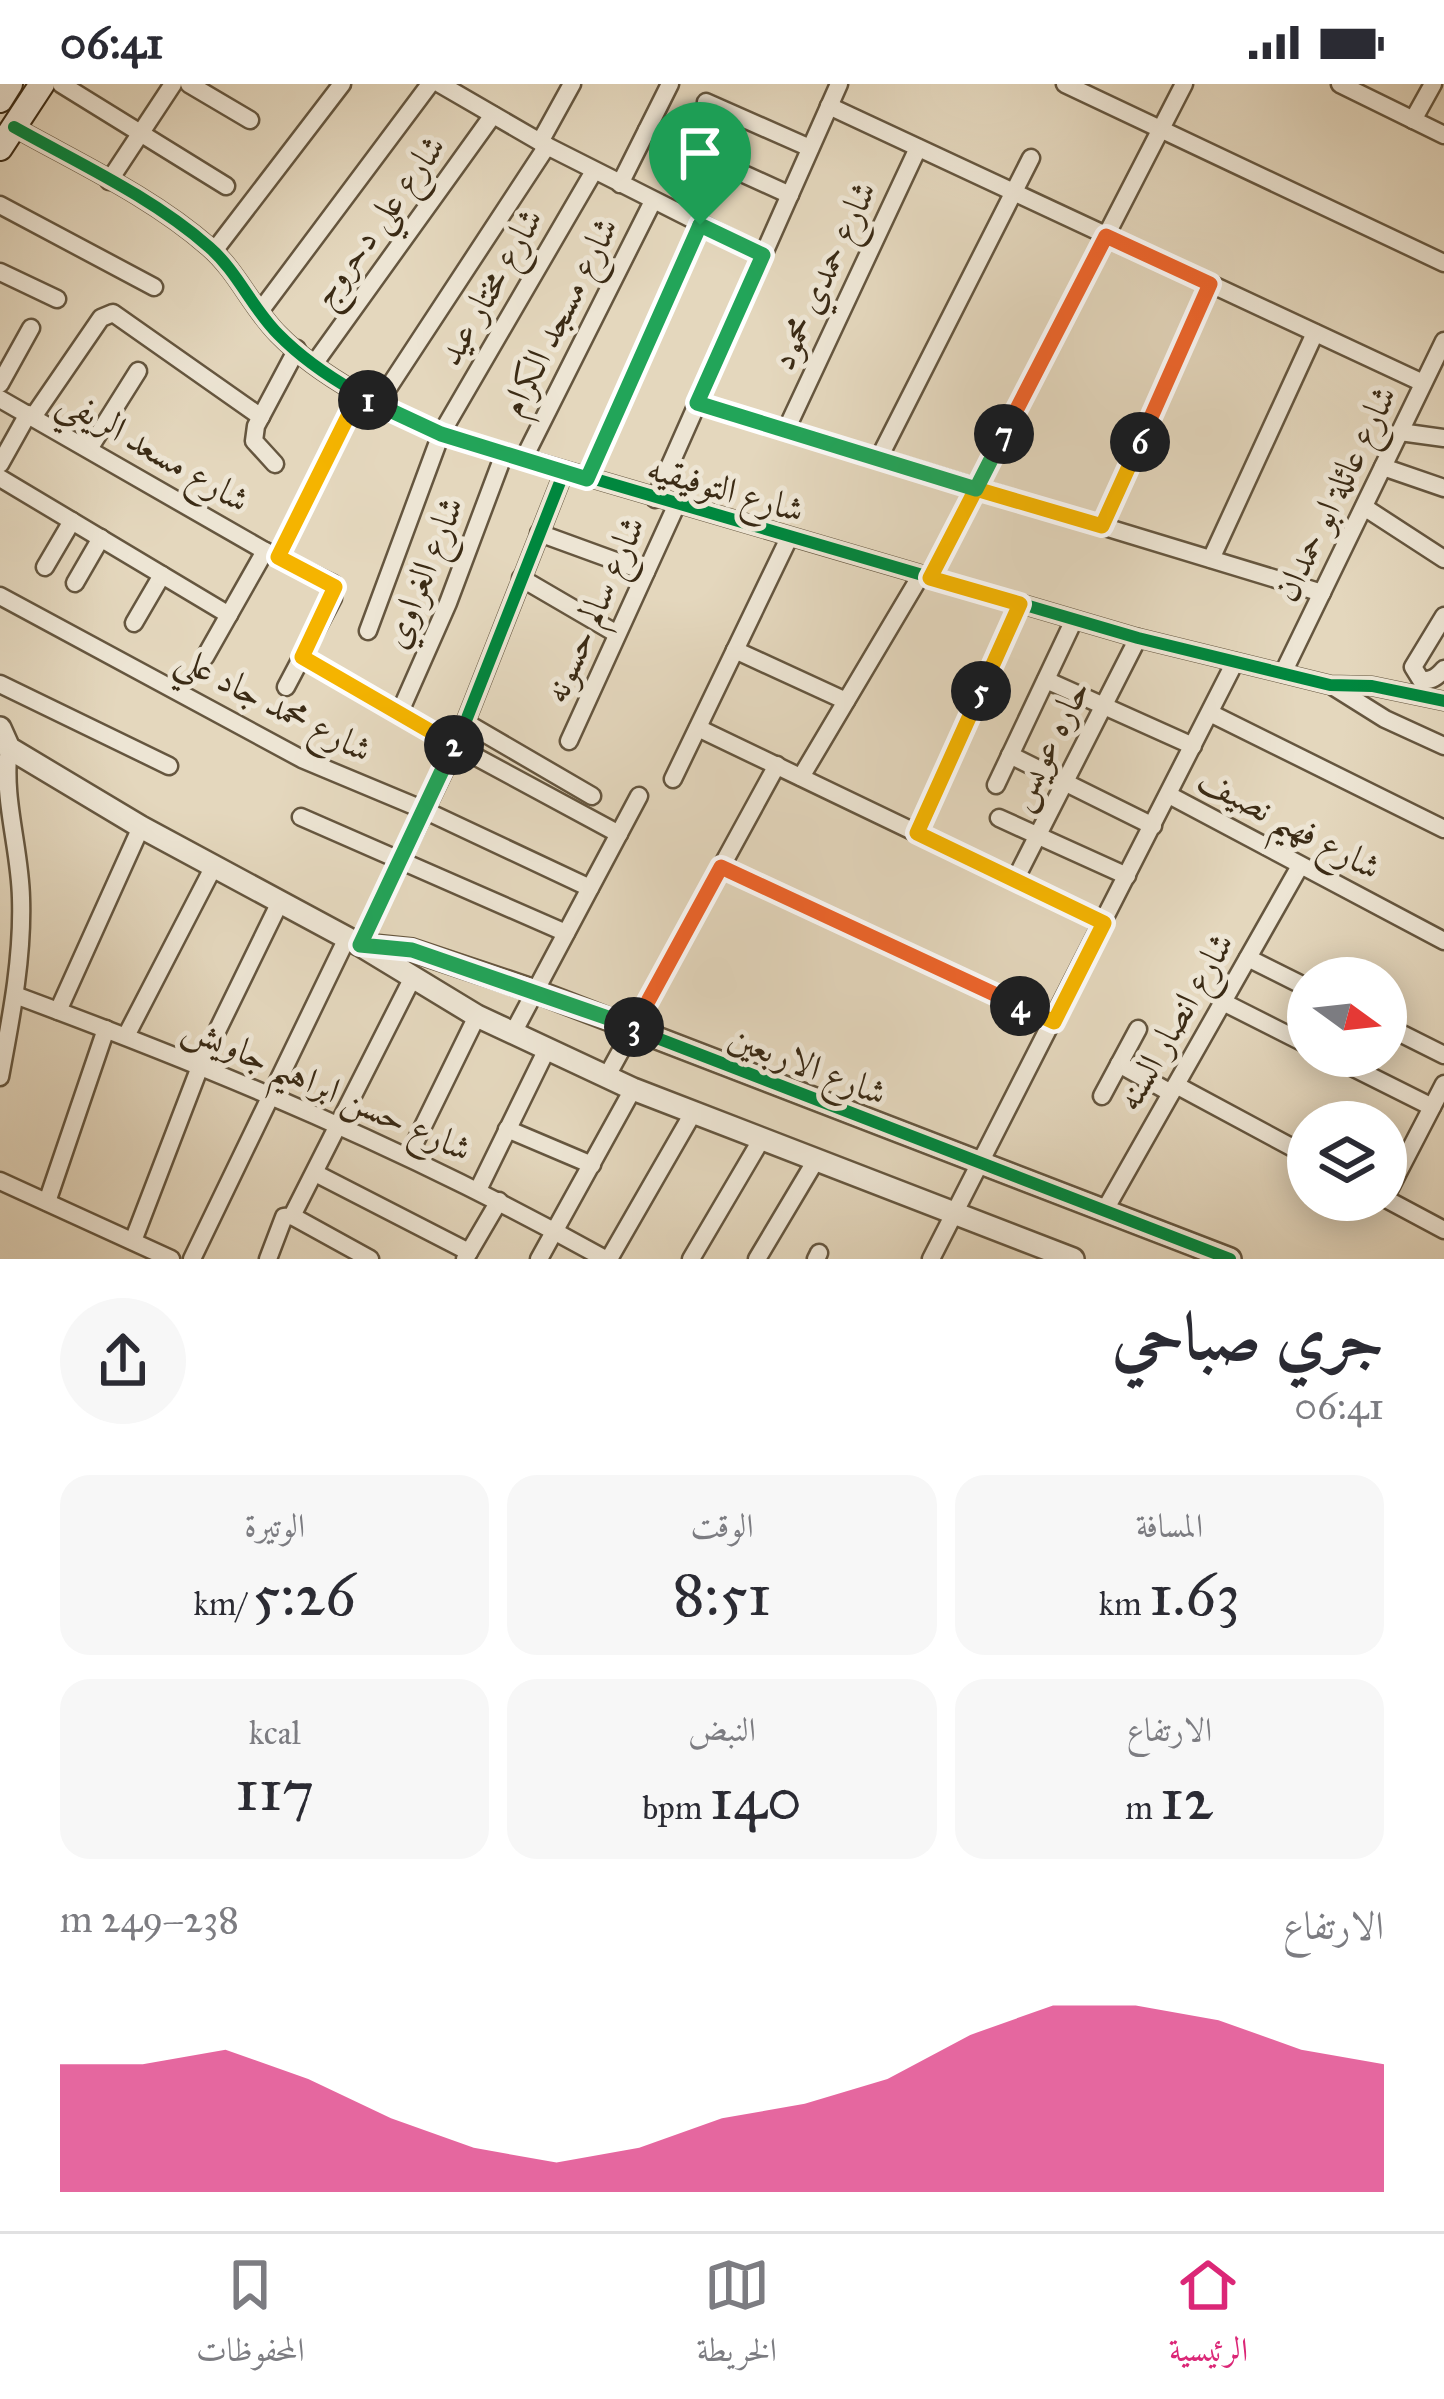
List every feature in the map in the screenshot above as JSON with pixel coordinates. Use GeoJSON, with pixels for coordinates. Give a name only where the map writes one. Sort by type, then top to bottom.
{"type":"FeatureCollection","features":[{"type":"Feature","properties":{"kind":"main road"},"geometry":{"type":"LineString","coordinates":[[0,100],[10,84]]}},
{"type":"Feature","properties":{"kind":"main road"},"geometry":{"type":"LineString","coordinates":[[7,137],[42,84]]}},
{"type":"Feature","properties":{"kind":"street"},"geometry":{"type":"LineString","coordinates":[[61,84],[226,186]]}},
{"type":"Feature","properties":{"kind":"street"},"geometry":{"type":"LineString","coordinates":[[109,181],[173,84]]}},
{"type":"Feature","properties":{"kind":"street"},"geometry":{"type":"LineString","coordinates":[[189,84],[250,120]]}},
{"type":"Feature","properties":{"kind":"street"},"geometry":{"type":"LineString","coordinates":[[214,251],[342,84]]}},
{"type":"Feature","properties":{"kind":"street"},"geometry":{"type":"LineString","coordinates":[[261,310],[430,84]]}},
{"type":"Feature","properties":{"kind":"street"},"geometry":{"type":"LineString","coordinates":[[440,84],[462,90],[544,144],[763,255]]}},
{"type":"Feature","properties":{"kind":"street"},"geometry":{"type":"LineString","coordinates":[[377,405],[544,144],[572,84]]}},
{"type":"Feature","properties":{"kind":"street"},"geometry":{"type":"LineString","coordinates":[[620,184],[670,84]]}},
{"type":"Feature","properties":{"kind":"street"},"geometry":{"type":"LineString","coordinates":[[1065,84],[1444,263]]}},
{"type":"Feature","properties":{"kind":"street"},"geometry":{"type":"LineString","coordinates":[[801,777],[976,489],[1184,84]]}},
{"type":"Feature","properties":{"kind":"street"},"geometry":{"type":"LineString","coordinates":[[1340,84],[1360,88],[1444,135]]}},
{"type":"Feature","properties":{"kind":"street"},"geometry":{"type":"LineString","coordinates":[[1413,120],[1433,84]]}},
{"type":"Feature","properties":{"kind":"street"},"geometry":{"type":"LineString","coordinates":[[655,499],[832,91],[918,148],[1424,383]]}},
{"type":"Feature","properties":{"kind":"street"},"geometry":{"type":"LineString","coordinates":[[706,102],[810,148]]}},
{"type":"Feature","properties":{"kind":"street","name":"شارع علي دحروج"},"geometry":{"type":"LineString","coordinates":[[314,364],[494,115]]}},
{"type":"Feature","properties":{"kind":"street"},"geometry":{"type":"LineString","coordinates":[[647,130],[790,194]]}},
{"type":"Feature","properties":{"kind":"street","name":"شارع التوفيقيه"},"geometry":{"type":"LineString","coordinates":[[7,137],[109,181],[174,218],[214,251],[276,332],[314,364],[377,405],[441,434],[1138,638],[1330,685],[1418,687],[1444,701]]}},
{"type":"Feature","properties":{"kind":"street","name":"شارع حمدي محمود"},"geometry":{"type":"LineString","coordinates":[[786,430],[918,148]]}},
{"type":"Feature","properties":{"kind":"street"},"geometry":{"type":"LineString","coordinates":[[879,458],[1031,158]]}},
{"type":"Feature","properties":{"kind":"street","name":"شارع مختار عيد"},"geometry":{"type":"LineString","coordinates":[[368,632],[441,434],[595,171]]}},
{"type":"Feature","properties":{"kind":"street","name":"شارع مسجد الكرام"},"geometry":{"type":"LineString","coordinates":[[523,460],[653,201]]}},
{"type":"Feature","properties":{"kind":"street"},"geometry":{"type":"LineString","coordinates":[[0,205],[154,287]]}},
{"type":"Feature","properties":{"kind":"street"},"geometry":{"type":"LineString","coordinates":[[587,479],[700,225]]}},
{"type":"Feature","properties":{"kind":"street"},"geometry":{"type":"LineString","coordinates":[[0,272],[57,299]]}},
{"type":"Feature","properties":{"kind":"street"},"geometry":{"type":"LineString","coordinates":[[1102,526],[1210,284]]}},
{"type":"Feature","properties":{"kind":"street"},"geometry":{"type":"LineString","coordinates":[[0,464],[107,314],[118,315],[261,417]]}},
{"type":"Feature","properties":{"kind":"street"},"geometry":{"type":"LineString","coordinates":[[0,384],[31,328]]}},
{"type":"Feature","properties":{"kind":"street"},"geometry":{"type":"LineString","coordinates":[[1210,559],[1316,333]]}},
{"type":"Feature","properties":{"kind":"street","name":"شارع عائلة ابو حمدان"},"geometry":{"type":"LineString","coordinates":[[1282,673],[1444,341]]}},
{"type":"Feature","properties":{"kind":"street"},"geometry":{"type":"LineString","coordinates":[[275,464],[254,441],[261,417],[297,350]]}},
{"type":"Feature","properties":{"kind":"street"},"geometry":{"type":"LineString","coordinates":[[89,449],[138,371]]}},
{"type":"Feature","properties":{"kind":"street"},"geometry":{"type":"LineString","coordinates":[[205,657],[272,554],[359,394]]}},
{"type":"Feature","properties":{"kind":"street","name":"شارع مسعد الريفي"},"geometry":{"type":"LineString","coordinates":[[0,399],[335,587],[302,657]]}},
{"type":"Feature","properties":{"kind":"street"},"geometry":{"type":"LineString","coordinates":[[697,403],[1322,593]]}},
{"type":"Feature","properties":{"kind":"street"},"geometry":{"type":"LineString","coordinates":[[1400,432],[1444,438]]}},
{"type":"Feature","properties":{"kind":"street","name":"شارع الغراوي"},"geometry":{"type":"LineString","coordinates":[[399,714],[448,603],[504,454]]}},
{"type":"Feature","properties":{"kind":"street"},"geometry":{"type":"LineString","coordinates":[[1383,467],[1444,488]]}},
{"type":"Feature","properties":{"kind":"street"},"geometry":{"type":"LineString","coordinates":[[191,1259],[272,1093],[400,861],[455,746],[564,472]]}},
{"type":"Feature","properties":{"kind":"street"},"geometry":{"type":"LineString","coordinates":[[0,478],[229,615]]}},
{"type":"Feature","properties":{"kind":"street","name":"شارع سالم حسونه"},"geometry":{"type":"LineString","coordinates":[[569,741],[676,504]]}},
{"type":"Feature","properties":{"kind":"street"},"geometry":{"type":"LineString","coordinates":[[1364,507],[1442,553]]}},
{"type":"Feature","properties":{"kind":"street"},"geometry":{"type":"LineString","coordinates":[[45,567],[72,521]]}},
{"type":"Feature","properties":{"kind":"street"},"geometry":{"type":"LineString","coordinates":[[539,533],[646,572]]}},
{"type":"Feature","properties":{"kind":"street"},"geometry":{"type":"LineString","coordinates":[[75,583],[100,538]]}},
{"type":"Feature","properties":{"kind":"street"},"geometry":{"type":"LineString","coordinates":[[674,779],[789,538]]}},
{"type":"Feature","properties":{"kind":"street"},"geometry":{"type":"LineString","coordinates":[[134,623],[162,575]]}},
{"type":"Feature","properties":{"kind":"street"},"geometry":{"type":"LineString","coordinates":[[521,578],[617,634]]}},
{"type":"Feature","properties":{"kind":"street","name":"شارع محمد جاد علي"},"geometry":{"type":"LineString","coordinates":[[0,596],[302,759],[590,888]]}},
{"type":"Feature","properties":{"kind":"street"},"geometry":{"type":"LineString","coordinates":[[917,833],[1020,604]]}},
{"type":"Feature","properties":{"kind":"street"},"geometry":{"type":"LineString","coordinates":[[1444,616],[1414,660],[1418,687],[1444,669]]}},
{"type":"Feature","properties":{"kind":"street"},"geometry":{"type":"LineString","coordinates":[[996,785],[1074,620]]}},
{"type":"Feature","properties":{"kind":"street","name":"حاره عويس"},"geometry":{"type":"LineString","coordinates":[[1016,880],[1138,638]]}},
{"type":"Feature","properties":{"kind":"street"},"geometry":{"type":"LineString","coordinates":[[735,650],[847,700]]}},
{"type":"Feature","properties":{"kind":"street"},"geometry":{"type":"LineString","coordinates":[[286,687],[302,657],[619,833]]}},
{"type":"Feature","properties":{"kind":"street"},"geometry":{"type":"LineString","coordinates":[[931,1259],[1235,662]]}},
{"type":"Feature","properties":{"kind":"street"},"geometry":{"type":"LineString","coordinates":[[1046,680],[1193,746]]}},
{"type":"Feature","properties":{"kind":"street"},"geometry":{"type":"LineString","coordinates":[[0,685],[170,766]]}},
{"type":"Feature","properties":{"kind":"street"},"geometry":{"type":"LineString","coordinates":[[1330,685],[1385,719],[1444,746]]}},
{"type":"Feature","properties":{"kind":"street"},"geometry":{"type":"LineString","coordinates":[[1210,713],[1444,829]]}},
{"type":"Feature","properties":{"kind":"street"},"geometry":{"type":"LineString","coordinates":[[465,722],[592,796]]}},
{"type":"Feature","properties":{"kind":"street"},"geometry":{"type":"LineString","coordinates":[[698,728],[1104,923]]}},
{"type":"Feature","properties":{"kind":"street"},"geometry":{"type":"LineString","coordinates":[[0,1075],[20,944],[19,870],[6,817],[5,738]]}},
{"type":"Feature","properties":{"kind":"street","name":"شارع الاربعين"},"geometry":{"type":"LineString","coordinates":[[5,738],[141,827],[353,941],[478,1016],[634,1089],[1073,1259]]}},
{"type":"Feature","properties":{"kind":"street"},"geometry":{"type":"LineString","coordinates":[[1010,754],[1153,826]]}},
{"type":"Feature","properties":{"kind":"street"},"geometry":{"type":"LineString","coordinates":[[607,1076],[777,765]]}},
{"type":"Feature","properties":{"kind":"street","name":"شارع فهيم نصيف"},"geometry":{"type":"LineString","coordinates":[[1168,795],[1444,941]]}},
{"type":"Feature","properties":{"kind":"street"},"geometry":{"type":"LineString","coordinates":[[513,1033],[638,796]]}},
{"type":"Feature","properties":{"kind":"street"},"geometry":{"type":"LineString","coordinates":[[301,818],[566,933]]}},
{"type":"Feature","properties":{"kind":"street"},"geometry":{"type":"LineString","coordinates":[[999,818],[1127,876]]}},
{"type":"Feature","properties":{"kind":"street"},"geometry":{"type":"LineString","coordinates":[[58,1011],[141,827]]}},
{"type":"Feature","properties":{"kind":"street"},"geometry":{"type":"LineString","coordinates":[[0,864],[19,870]]}},
{"type":"Feature","properties":{"kind":"street"},"geometry":{"type":"LineString","coordinates":[[126,1036],[214,866]]}},
{"type":"Feature","properties":{"kind":"street","name":"شارع انصار السنه"},"geometry":{"type":"LineString","coordinates":[[1106,1208],[1300,866]]}},
{"type":"Feature","properties":{"kind":"street"},"geometry":{"type":"LineString","coordinates":[[721,867],[1054,1022]]}},
{"type":"Feature","properties":{"kind":"street"},"geometry":{"type":"LineString","coordinates":[[133,1241],[201,1064],[280,902]]}},
{"type":"Feature","properties":{"kind":"street"},"geometry":{"type":"LineString","coordinates":[[0,938],[20,944]]}},
{"type":"Feature","properties":{"kind":"street","name":"شارع الاربعين"},"geometry":{"type":"LineString","coordinates":[[353,941],[412,950],[535,991],[1229,1259]]}},
{"type":"Feature","properties":{"kind":"street"},"geometry":{"type":"LineString","coordinates":[[1248,958],[1287,978]]}},
{"type":"Feature","properties":{"kind":"street"},"geometry":{"type":"LineString","coordinates":[[292,1216],[412,980]]}},
{"type":"Feature","properties":{"kind":"street","name":"شارع حسن ابراهيم جاويش"},"geometry":{"type":"LineString","coordinates":[[15,995],[272,1093],[478,1190],[607,1259]]}},
{"type":"Feature","properties":{"kind":"street"},"geometry":{"type":"LineString","coordinates":[[1223,1002],[1287,1034]]}},
{"type":"Feature","properties":{"kind":"street"},"geometry":{"type":"LineString","coordinates":[[408,1157],[478,1016]]}},
{"type":"Feature","properties":{"kind":"street"},"geometry":{"type":"LineString","coordinates":[[46,1202],[106,1029]]}},
{"type":"Feature","properties":{"kind":"street"},"geometry":{"type":"LineString","coordinates":[[1102,1096],[1138,1029]]}},
{"type":"Feature","properties":{"kind":"street"},"geometry":{"type":"LineString","coordinates":[[1407,1036],[1444,1055]]}},
{"type":"Feature","properties":{"kind":"street"},"geometry":{"type":"LineString","coordinates":[[478,1190],[548,1049]]}},
{"type":"Feature","properties":{"kind":"street"},"geometry":{"type":"LineString","coordinates":[[1119,1064],[1287,1146]]}},
{"type":"Feature","properties":{"kind":"street"},"geometry":{"type":"LineString","coordinates":[[1372,1077],[1432,1107]]}},
{"type":"Feature","properties":{"kind":"street"},"geometry":{"type":"LineString","coordinates":[[1407,1156],[1444,1084]]}},
{"type":"Feature","properties":{"kind":"street"},"geometry":{"type":"LineString","coordinates":[[539,1259],[634,1089]]}},
{"type":"Feature","properties":{"kind":"street"},"geometry":{"type":"LineString","coordinates":[[607,1259],[693,1112]]}},
{"type":"Feature","properties":{"kind":"street"},"geometry":{"type":"LineString","coordinates":[[508,1129],[592,1166]]}},
{"type":"Feature","properties":{"kind":"street"},"geometry":{"type":"LineString","coordinates":[[691,1259],[761,1140]]}},
{"type":"Feature","properties":{"kind":"street"},"geometry":{"type":"LineString","coordinates":[[757,1259],[816,1160]]}},
{"type":"Feature","properties":{"kind":"street"},"geometry":{"type":"LineString","coordinates":[[315,1172],[467,1256],[500,1201]]}},
{"type":"Feature","properties":{"kind":"street"},"geometry":{"type":"LineString","coordinates":[[0,1181],[168,1258]]}},
{"type":"Feature","properties":{"kind":"street"},"geometry":{"type":"LineString","coordinates":[[1407,1209],[1444,1230]]}},
{"type":"Feature","properties":{"kind":"street"},"geometry":{"type":"LineString","coordinates":[[268,1259],[284,1217],[292,1216],[370,1259]]}},
{"type":"Feature","properties":{"kind":"cycle path"},"geometry":{"type":"LineString","coordinates":[[14,127],[164,212],[219,257],[278,334],[314,365],[376,403],[441,434],[1138,638],[1330,685],[1372,686],[1444,701]]}},
{"type":"Feature","properties":{"kind":"cycle path"},"geometry":{"type":"LineString","coordinates":[[564,472],[456,746],[360,945],[412,950],[535,991],[1230,1259]]}},
{"type":"Feature","properties":{"kind":"route"},"geometry":{"type":"LineString","coordinates":[[700,225],[587,479],[441,434],[359,394],[278,557],[335,587],[302,657],[455,746],[360,945],[412,950],[633,1028],[721,867],[1054,1022],[1104,923],[917,833],[1020,604],[930,578],[976,489],[1102,526],[1210,284],[1106,236],[976,489],[697,403],[763,255],[700,225]]}}]}
